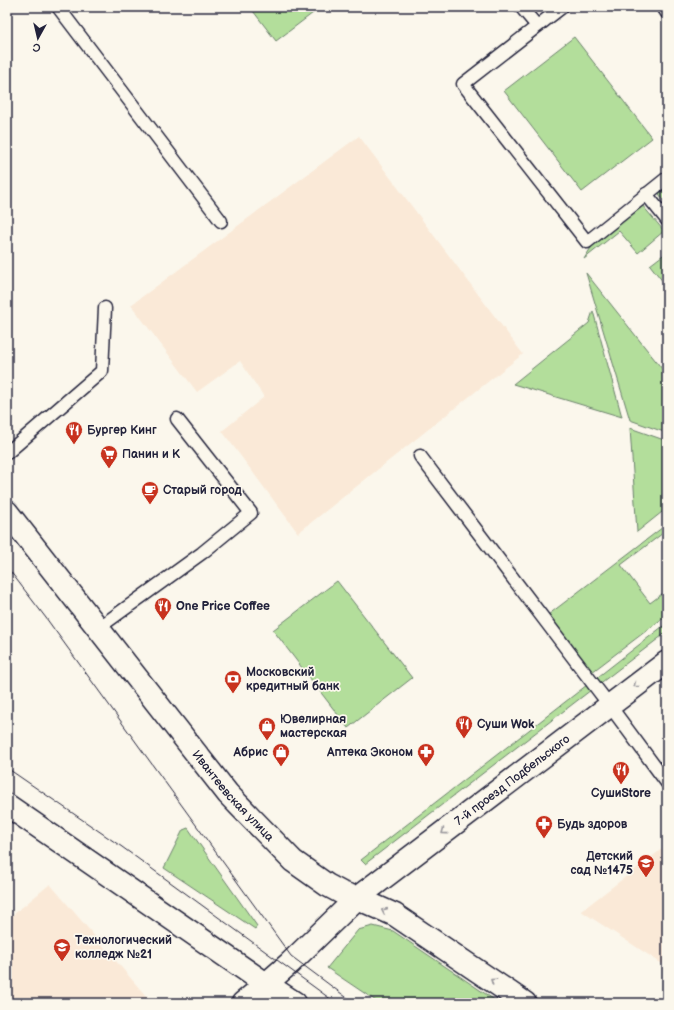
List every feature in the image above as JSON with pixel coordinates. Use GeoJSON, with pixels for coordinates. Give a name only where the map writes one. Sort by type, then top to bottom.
{"type":"FeatureCollection","features":[{"type":"Feature","properties":{"kind":"street","name":"Ивантеевская улица"},"geometry":{"type":"LineString","coordinates":[[7,512],[97,629],[228,794],[293,861],[327,885],[342,893],[395,915],[525,1003]]}},
{"type":"Feature","properties":{"kind":"street","name":"7-й проезд Подбельского"},"geometry":{"type":"LineString","coordinates":[[266,984],[290,963],[357,898],[667,662]]}},
{"type":"Feature","properties":{"kind":"street"},"geometry":{"type":"LineString","coordinates":[[7,805],[295,1003]]}},
{"type":"Feature","properties":{"kind":"street"},"geometry":{"type":"LineString","coordinates":[[243,1003],[266,984]]}},
{"type":"Feature","properties":{"kind":"lane"},"geometry":{"type":"LineString","coordinates":[[58,7],[221,221]]}},
{"type":"Feature","properties":{"kind":"lane"},"geometry":{"type":"LineString","coordinates":[[521,7],[537,26]]}},
{"type":"Feature","properties":{"kind":"lane"},"geometry":{"type":"LineString","coordinates":[[562,7],[463,84],[587,242],[667,178]]}},
{"type":"Feature","properties":{"kind":"lane"},"geometry":{"type":"LineString","coordinates":[[662,7],[667,13]]}},
{"type":"Feature","properties":{"kind":"lane"},"geometry":{"type":"LineString","coordinates":[[646,194],[667,220]]}},
{"type":"Feature","properties":{"kind":"lane"},"geometry":{"type":"LineString","coordinates":[[7,453],[102,371],[105,308]]}},
{"type":"Feature","properties":{"kind":"lane"},"geometry":{"type":"LineString","coordinates":[[97,629],[202,553],[251,513],[177,419]]}},
{"type":"Feature","properties":{"kind":"lane"},"geometry":{"type":"LineString","coordinates":[[420,456],[667,783]]}},
{"type":"Feature","properties":{"kind":"shaded area"},"geometry":{"type":"Polygon","coordinates":[[[359,136],[523,354],[298,533],[222,431],[264,397],[240,361],[197,392],[131,305],[359,136]]]}},
{"type":"Feature","properties":{"kind":"shaded area","name":"Детский сад №1475"},"geometry":{"type":"Polygon","coordinates":[[[667,845],[667,967],[581,911],[667,845]]]}},
{"type":"Feature","properties":{"kind":"shaded area","name":"Технологический колледж №21"},"geometry":{"type":"Polygon","coordinates":[[[50,884],[152,1003],[7,1003],[7,920],[50,884]]]}},
{"type":"Feature","properties":{"kind":"green space"},"geometry":{"type":"Polygon","coordinates":[[[250,7],[314,7],[317,10],[276,41],[250,7]]]}},
{"type":"Feature","properties":{"kind":"green space"},"geometry":{"type":"Polygon","coordinates":[[[574,37],[652,138],[582,192],[504,91],[574,37]]]}},
{"type":"Feature","properties":{"kind":"green space"},"geometry":{"type":"Polygon","coordinates":[[[667,187],[667,204],[659,194],[667,187]]]}},
{"type":"Feature","properties":{"kind":"green space"},"geometry":{"type":"Polygon","coordinates":[[[642,205],[664,231],[638,253],[619,231],[584,259],[592,246],[642,205]]]}},
{"type":"Feature","properties":{"kind":"green space"},"geometry":{"type":"Polygon","coordinates":[[[667,252],[667,287],[650,265],[667,252]]]}},
{"type":"Feature","properties":{"kind":"green space"},"geometry":{"type":"Polygon","coordinates":[[[586,273],[667,375],[667,433],[630,420],[586,273]]]}},
{"type":"Feature","properties":{"kind":"green space"},"geometry":{"type":"Polygon","coordinates":[[[593,311],[622,417],[513,384],[589,323],[593,311]]]}},
{"type":"Feature","properties":{"kind":"green space"},"geometry":{"type":"Polygon","coordinates":[[[630,428],[667,441],[667,508],[637,532],[630,428]]]}},
{"type":"Feature","properties":{"kind":"green space"},"geometry":{"type":"Polygon","coordinates":[[[667,524],[667,530],[621,565],[650,603],[666,591],[667,615],[592,672],[548,615],[667,524]]]}},
{"type":"Feature","properties":{"kind":"green space"},"geometry":{"type":"Polygon","coordinates":[[[337,581],[412,678],[348,728],[273,630],[337,581]]]}},
{"type":"Feature","properties":{"kind":"green space"},"geometry":{"type":"Polygon","coordinates":[[[667,623],[667,632],[598,685],[594,680],[667,623]]]}},
{"type":"Feature","properties":{"kind":"green space"},"geometry":{"type":"Polygon","coordinates":[[[587,685],[591,690],[365,864],[361,860],[587,685]]]}},
{"type":"Feature","properties":{"kind":"green space"},"geometry":{"type":"Polygon","coordinates":[[[188,828],[257,926],[255,929],[164,868],[183,830],[188,828]]]}},
{"type":"Feature","properties":{"kind":"green space"},"geometry":{"type":"Polygon","coordinates":[[[373,926],[393,931],[499,1003],[379,1003],[327,968],[358,930],[373,926]]]}},
{"type":"Feature","properties":{"kind":"tram line"},"geometry":{"type":"LineString","coordinates":[[7,567],[46,618],[291,956],[354,1003]]}},
{"type":"Feature","properties":{"kind":"tram line"},"geometry":{"type":"LineString","coordinates":[[7,768],[122,847],[336,1003]]}},
{"type":"Feature","properties":{"kind":"place","name":"Бургер Кинг"},"geometry":{"type":"Point","coordinates":[74,445]}},
{"type":"Feature","properties":{"kind":"place","name":"Панин и К"},"geometry":{"type":"Point","coordinates":[109,469]}},
{"type":"Feature","properties":{"kind":"place","name":"Старый город"},"geometry":{"type":"Point","coordinates":[150,505]}},
{"type":"Feature","properties":{"kind":"place","name":"One Price Coffee"},"geometry":{"type":"Point","coordinates":[163,621]}},
{"type":"Feature","properties":{"kind":"place","name":"Московский кредитный банк"},"geometry":{"type":"Point","coordinates":[233,694]}},
{"type":"Feature","properties":{"kind":"place","name":"Суши Wok"},"geometry":{"type":"Point","coordinates":[464,739]}},
{"type":"Feature","properties":{"kind":"place","name":"Ювелирная мастерская"},"geometry":{"type":"Point","coordinates":[267,741]}},
{"type":"Feature","properties":{"kind":"place","name":"Абрис"},"geometry":{"type":"Point","coordinates":[281,767]}},
{"type":"Feature","properties":{"kind":"place","name":"Аптека Эконом"},"geometry":{"type":"Point","coordinates":[426,767]}},
{"type":"Feature","properties":{"kind":"place","name":"СушиStore"},"geometry":{"type":"Point","coordinates":[621,785]}},
{"type":"Feature","properties":{"kind":"place","name":"Будь здоров"},"geometry":{"type":"Point","coordinates":[544,839]}},
{"type":"Feature","properties":{"kind":"place","name":"Детский сад №1475"},"geometry":{"type":"Point","coordinates":[646,878]}},
{"type":"Feature","properties":{"kind":"place","name":"Технологический колледж №21"},"geometry":{"type":"Point","coordinates":[62,962]}}]}
